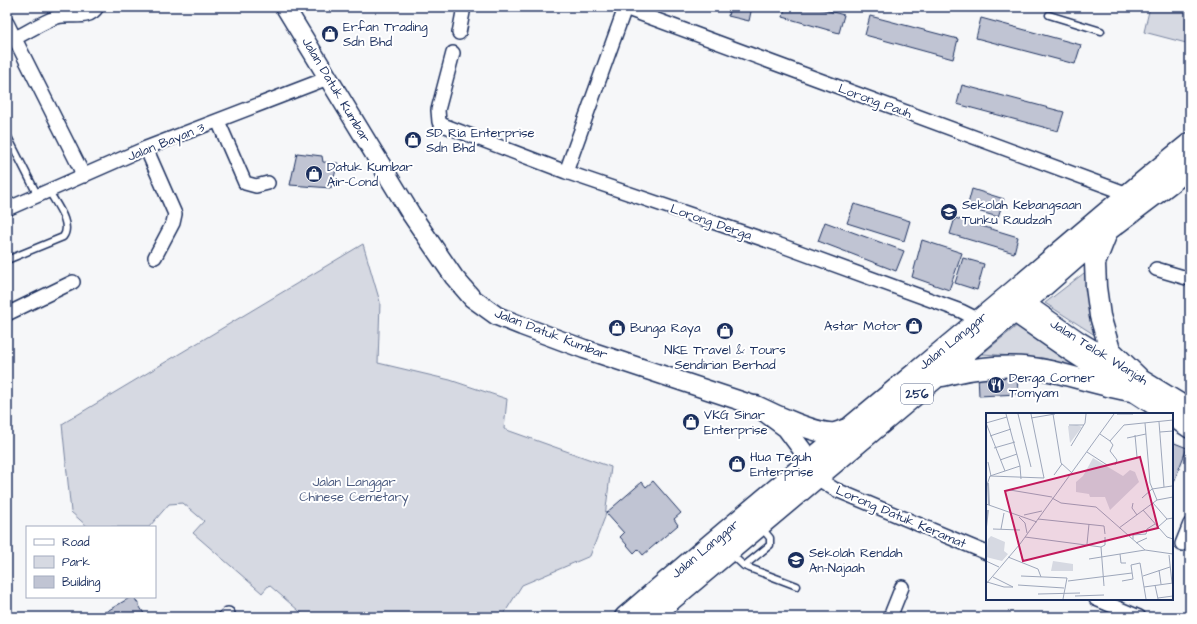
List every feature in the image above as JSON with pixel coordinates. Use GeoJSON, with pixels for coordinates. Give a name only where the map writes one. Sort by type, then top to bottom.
{"type":"FeatureCollection","features":[{"type":"Feature","properties":{"kind":"main road","name":"Jalan Datuk Kumbar"},"geometry":{"type":"LineString","coordinates":[[285,7],[415,220],[454,277],[472,298],[497,316],[522,326],[591,351],[756,406],[786,428],[816,471]]}},
{"type":"Feature","properties":{"kind":"main road","name":"Jalan Langgar"},"geometry":{"type":"LineString","coordinates":[[625,617],[935,378],[1128,194],[1190,143]]}},
{"type":"Feature","properties":{"kind":"main road","name":"Jalan Langgar"},"geometry":{"type":"LineString","coordinates":[[651,617],[760,526],[816,471],[847,429],[980,320],[1012,303],[1190,168]]}},
{"type":"Feature","properties":{"kind":"main road"},"geometry":{"type":"LineString","coordinates":[[1107,231],[1095,263],[1096,287],[1100,316],[1110,350],[1135,384]]}},
{"type":"Feature","properties":{"kind":"main road","name":"Jalan Telok Wanjah"},"geometry":{"type":"LineString","coordinates":[[1012,303],[1135,384],[1190,409]]}},
{"type":"Feature","properties":{"kind":"main road"},"geometry":{"type":"LineString","coordinates":[[935,378],[975,368],[1025,367],[1046,370],[1107,387],[1135,384]]}},
{"type":"Feature","properties":{"kind":"main road","name":"Jalan Telok Wanjah"},"geometry":{"type":"LineString","coordinates":[[1135,384],[1166,413]]}},
{"type":"Feature","properties":{"kind":"main road"},"geometry":{"type":"LineString","coordinates":[[756,406],[776,416],[819,431],[835,433],[847,429]]}},
{"type":"Feature","properties":{"kind":"main road"},"geometry":{"type":"LineString","coordinates":[[1173,418],[1190,429]]}},
{"type":"Feature","properties":{"kind":"street"},"geometry":{"type":"LineString","coordinates":[[15,38],[57,17],[87,15],[94,11],[97,7]]}},
{"type":"Feature","properties":{"kind":"street"},"geometry":{"type":"LineString","coordinates":[[459,33],[464,7]]}},
{"type":"Feature","properties":{"kind":"street"},"geometry":{"type":"LineString","coordinates":[[566,172],[624,8]]}},
{"type":"Feature","properties":{"kind":"street","name":"Lorong Pauh"},"geometry":{"type":"LineString","coordinates":[[624,8],[1128,194]]}},
{"type":"Feature","properties":{"kind":"street"},"geometry":{"type":"LineString","coordinates":[[7,24],[84,176]]}},
{"type":"Feature","properties":{"kind":"street","name":"Lorong Derga"},"geometry":{"type":"LineString","coordinates":[[453,53],[438,110],[439,122],[442,125],[566,172],[780,246],[954,309],[980,320]]}},
{"type":"Feature","properties":{"kind":"street","name":"Jalan Bayan 3"},"geometry":{"type":"LineString","coordinates":[[7,209],[146,148],[328,78]]}},
{"type":"Feature","properties":{"kind":"street"},"geometry":{"type":"LineString","coordinates":[[218,121],[245,183],[256,186],[268,184]]}},
{"type":"Feature","properties":{"kind":"street"},"geometry":{"type":"LineString","coordinates":[[146,148],[175,214],[173,222],[155,257]]}},
{"type":"Feature","properties":{"kind":"street"},"geometry":{"type":"LineString","coordinates":[[1156,269],[1190,278]]}},
{"type":"Feature","properties":{"kind":"street"},"geometry":{"type":"LineString","coordinates":[[7,314],[73,282]]}},
{"type":"Feature","properties":{"kind":"street","name":"Lorong Datuk Keramat"},"geometry":{"type":"LineString","coordinates":[[816,471],[834,489],[986,553]]}},
{"type":"Feature","properties":{"kind":"street"},"geometry":{"type":"LineString","coordinates":[[1182,544],[1190,524]]}},
{"type":"Feature","properties":{"kind":"street"},"geometry":{"type":"LineString","coordinates":[[890,617],[902,587]]}},
{"type":"Feature","properties":{"kind":"street"},"geometry":{"type":"LineString","coordinates":[[1098,600],[1139,617]]}},
{"type":"Feature","properties":{"kind":"lane"},"geometry":{"type":"LineString","coordinates":[[1049,15],[1101,31]]}},
{"type":"Feature","properties":{"kind":"lane"},"geometry":{"type":"LineString","coordinates":[[7,135],[44,194],[64,219],[67,227],[66,233],[63,237],[7,260]]}},
{"type":"Feature","properties":{"kind":"lane"},"geometry":{"type":"LineString","coordinates":[[744,566],[771,542],[770,538],[760,526]]}},
{"type":"Feature","properties":{"kind":"lane"},"geometry":{"type":"LineString","coordinates":[[729,552],[744,566],[798,586]]}},
{"type":"Feature","properties":{"kind":"green space"},"geometry":{"type":"Polygon","coordinates":[[[1150,7],[1190,7],[1190,44],[1144,32],[1150,7]]]}},
{"type":"Feature","properties":{"kind":"green space","name":"Jalan Langgar Chinese Cemetary"},"geometry":{"type":"Polygon","coordinates":[[[363,244],[380,302],[378,363],[450,380],[507,399],[504,429],[611,467],[605,517],[590,556],[522,585],[502,617],[306,617],[269,585],[262,593],[193,533],[204,521],[183,503],[169,504],[150,526],[87,526],[71,512],[62,424],[363,244]]]}},
{"type":"Feature","properties":{"kind":"green space"},"geometry":{"type":"Polygon","coordinates":[[[1088,270],[1101,339],[1045,303],[1088,270]]]}},
{"type":"Feature","properties":{"kind":"green space"},"geometry":{"type":"Polygon","coordinates":[[[1018,325],[1097,373],[1043,358],[982,354],[1018,325]]]}},
{"type":"Feature","properties":{"kind":"building"},"geometry":{"type":"Polygon","coordinates":[[[730,7],[752,7],[749,21],[728,16],[730,7]]]}},
{"type":"Feature","properties":{"kind":"building"},"geometry":{"type":"Polygon","coordinates":[[[785,7],[814,7],[844,15],[839,33],[783,17],[785,7]]]}},
{"type":"Feature","properties":{"kind":"building"},"geometry":{"type":"Polygon","coordinates":[[[870,16],[958,39],[953,59],[865,35],[870,16]]]}},
{"type":"Feature","properties":{"kind":"building"},"geometry":{"type":"Polygon","coordinates":[[[981,18],[1081,45],[1075,64],[976,38],[981,18]]]}},
{"type":"Feature","properties":{"kind":"building"},"geometry":{"type":"Polygon","coordinates":[[[962,85],[1064,112],[1058,131],[957,104],[962,85]]]}},
{"type":"Feature","properties":{"kind":"building","name":"Datuk Kumbar Air-Cond"},"geometry":{"type":"Polygon","coordinates":[[[297,153],[322,156],[323,162],[338,163],[331,188],[290,185],[297,153]]]}},
{"type":"Feature","properties":{"kind":"building"},"geometry":{"type":"Polygon","coordinates":[[[972,189],[1004,199],[998,217],[967,208],[972,189]]]}},
{"type":"Feature","properties":{"kind":"building"},"geometry":{"type":"Polygon","coordinates":[[[854,204],[910,221],[904,241],[847,223],[854,204]]]}},
{"type":"Feature","properties":{"kind":"building"},"geometry":{"type":"Polygon","coordinates":[[[955,218],[1018,237],[1014,253],[950,234],[955,218]]]}},
{"type":"Feature","properties":{"kind":"building"},"geometry":{"type":"Polygon","coordinates":[[[825,222],[904,251],[896,271],[818,241],[825,222]]]}},
{"type":"Feature","properties":{"kind":"building"},"geometry":{"type":"Polygon","coordinates":[[[922,240],[962,253],[949,290],[912,277],[922,240]]]}},
{"type":"Feature","properties":{"kind":"building"},"geometry":{"type":"Polygon","coordinates":[[[963,258],[984,264],[977,290],[955,283],[963,258]]]}},
{"type":"Feature","properties":{"kind":"building"},"geometry":{"type":"Polygon","coordinates":[[[1017,374],[1018,394],[979,396],[978,375],[1017,374]]]}},
{"type":"Feature","properties":{"kind":"building"},"geometry":{"type":"Polygon","coordinates":[[[1173,442],[1187,448],[1173,484],[1173,442]]]}},
{"type":"Feature","properties":{"kind":"building"},"geometry":{"type":"Polygon","coordinates":[[[653,481],[681,513],[674,519],[678,525],[643,555],[638,549],[634,553],[620,537],[624,533],[606,513],[642,482],[646,487],[653,481]]]}},
{"type":"Feature","properties":{"kind":"building"},"geometry":{"type":"Polygon","coordinates":[[[129,598],[135,598],[146,617],[97,617],[129,598]]]}},
{"type":"Feature","properties":{"kind":"place","name":"Erfan Trading Sdn Bhd"},"geometry":{"type":"Point","coordinates":[330,34]}},
{"type":"Feature","properties":{"kind":"place","name":"SD Ria Enterprise Sdn Bhd"},"geometry":{"type":"Point","coordinates":[413,140]}},
{"type":"Feature","properties":{"kind":"place","name":"Datuk Kumbar Air-Cond"},"geometry":{"type":"Point","coordinates":[314,174]}},
{"type":"Feature","properties":{"kind":"place","name":"Sekolah Kebangsaan Tunku Raudzah"},"geometry":{"type":"Point","coordinates":[949,212]}},
{"type":"Feature","properties":{"kind":"place","name":"Astar Motor"},"geometry":{"type":"Point","coordinates":[914,326]}},
{"type":"Feature","properties":{"kind":"place","name":"Bunga Raya"},"geometry":{"type":"Point","coordinates":[617,328]}},
{"type":"Feature","properties":{"kind":"place","name":"NKE Travel & Tours Sendirian Berhad"},"geometry":{"type":"Point","coordinates":[725,331]}},
{"type":"Feature","properties":{"kind":"place","name":"Derga Corner Tomyam"},"geometry":{"type":"Point","coordinates":[996,385]}},
{"type":"Feature","properties":{"kind":"place","name":"VKG Sinar Enterprise"},"geometry":{"type":"Point","coordinates":[691,422]}},
{"type":"Feature","properties":{"kind":"place","name":"Hua Teguh Enterprise"},"geometry":{"type":"Point","coordinates":[737,464]}},
{"type":"Feature","properties":{"kind":"place","name":"Sekolah Rendah An-Najaah"},"geometry":{"type":"Point","coordinates":[796,560]}}]}
